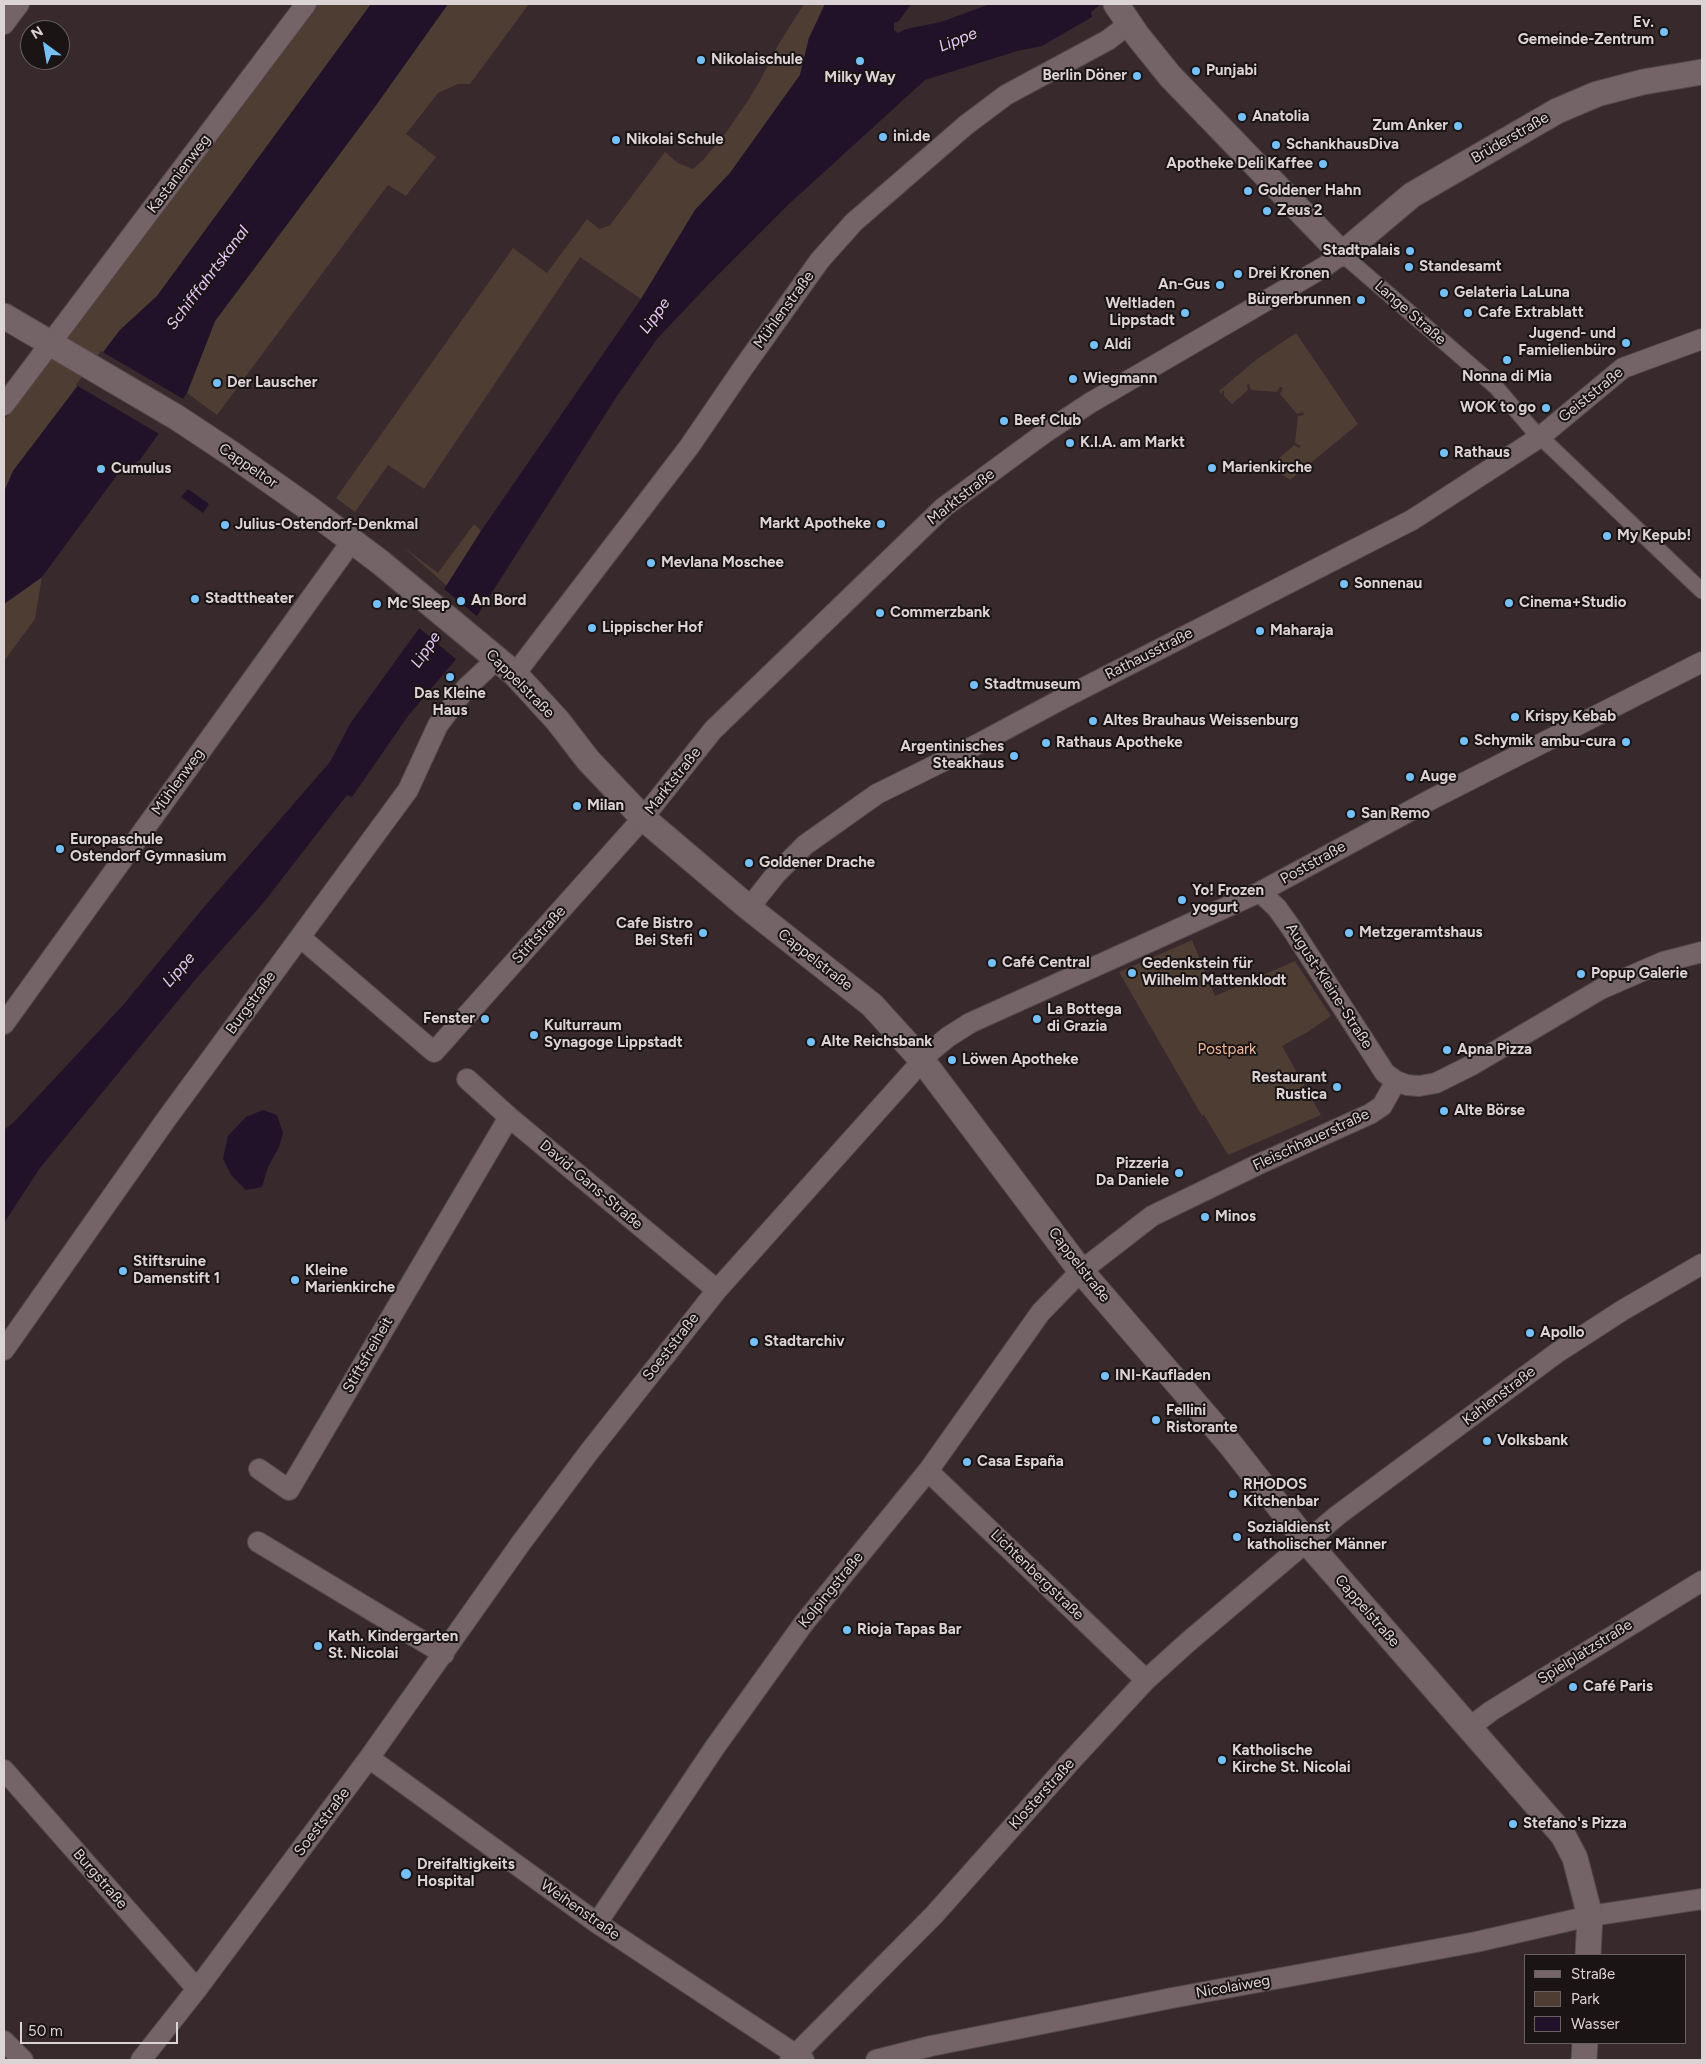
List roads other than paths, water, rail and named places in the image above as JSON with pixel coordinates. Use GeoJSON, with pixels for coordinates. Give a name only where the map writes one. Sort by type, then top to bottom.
{"type":"FeatureCollection","features":[{"type":"Feature","properties":{"kind":"street"},"geometry":{"type":"LineString","coordinates":[[4,24],[19,4]]}},
{"type":"Feature","properties":{"kind":"street","name":"Kastanienweg"},"geometry":{"type":"LineString","coordinates":[[4,405],[52,344],[306,4]]}},
{"type":"Feature","properties":{"kind":"street","name":"Lange Straße"},"geometry":{"type":"LineString","coordinates":[[1122,14],[1170,76],[1342,254],[1496,387],[1540,437],[1702,591]]}},
{"type":"Feature","properties":{"kind":"street","name":"Mühlenstraße"},"geometry":{"type":"LineString","coordinates":[[506,666],[689,447],[820,260],[854,222],[966,126],[1006,95],[1108,40],[1122,14]]}},
{"type":"Feature","properties":{"kind":"street","name":"Brüderstraße"},"geometry":{"type":"LineString","coordinates":[[1342,254],[1412,195],[1557,111],[1597,94],[1643,82],[1702,72]]}},
{"type":"Feature","properties":{"kind":"street","name":"Marktstraße"},"geometry":{"type":"LineString","coordinates":[[643,818],[712,730],[944,507],[1046,432],[1090,404],[1324,267],[1342,254]]}},
{"type":"Feature","properties":{"kind":"street","name":"Cappeltor"},"geometry":{"type":"LineString","coordinates":[[4,316],[176,417],[259,472],[352,541],[475,641]]}},
{"type":"Feature","properties":{"kind":"street","name":"Geiststraße"},"geometry":{"type":"LineString","coordinates":[[1540,437],[1622,368],[1702,339]]}},
{"type":"Feature","properties":{"kind":"street","name":"Rathausstraße"},"geometry":{"type":"LineString","coordinates":[[749,908],[776,874],[805,845],[878,794],[1412,520],[1540,437]]}},
{"type":"Feature","properties":{"kind":"street","name":"Mühlenweg"},"geometry":{"type":"LineString","coordinates":[[4,1024],[352,541]]}},
{"type":"Feature","properties":{"kind":"street","name":"Cappelstraße"},"geometry":{"type":"LineString","coordinates":[[475,641],[506,666],[558,721],[588,760],[643,818],[749,908],[872,1005],[922,1060],[1081,1271],[1230,1444],[1307,1542],[1563,1835],[1575,1858],[1590,1916],[1588,1954]]}},
{"type":"Feature","properties":{"kind":"street","name":"Poststraße"},"geometry":{"type":"LineString","coordinates":[[922,1060],[948,1036],[970,1023],[1260,892],[1432,799],[1702,662]]}},
{"type":"Feature","properties":{"kind":"street","name":"Burgstraße"},"geometry":{"type":"LineString","coordinates":[[4,1350],[165,1121],[408,790],[438,724],[466,688],[506,666]]}},
{"type":"Feature","properties":{"kind":"street","name":"Stiftstraße"},"geometry":{"type":"LineString","coordinates":[[300,937],[434,1052],[643,818]]}},
{"type":"Feature","properties":{"kind":"street","name":"August-Kleine-Straße"},"geometry":{"type":"LineString","coordinates":[[1260,892],[1277,908],[1385,1073],[1396,1081]]}},
{"type":"Feature","properties":{"kind":"street"},"geometry":{"type":"LineString","coordinates":[[1396,1081],[1407,1085],[1419,1086],[1436,1083],[1472,1066],[1601,989],[1663,962],[1702,952]]}},
{"type":"Feature","properties":{"kind":"street","name":"Soeststraße"},"geometry":{"type":"LineString","coordinates":[[140,2060],[197,1989],[369,1758],[521,1543],[716,1290],[922,1060]]}},
{"type":"Feature","properties":{"kind":"street","name":"David-Gans-Straße"},"geometry":{"type":"LineString","coordinates":[[467,1079],[509,1117],[716,1290]]}},
{"type":"Feature","properties":{"kind":"street","name":"Fleischhauerstraße"},"geometry":{"type":"LineString","coordinates":[[1081,1271],[1152,1216],[1257,1165],[1370,1114],[1382,1106],[1396,1081]]}},
{"type":"Feature","properties":{"kind":"street","name":"Stiftsfreiheit"},"geometry":{"type":"LineString","coordinates":[[259,1470],[289,1490],[509,1117]]}},
{"type":"Feature","properties":{"kind":"street","name":"Kahlenstraße"},"geometry":{"type":"LineString","coordinates":[[1307,1542],[1338,1515],[1558,1352],[1623,1310],[1702,1264]]}},
{"type":"Feature","properties":{"kind":"street","name":"Kolpingstraße"},"geometry":{"type":"LineString","coordinates":[[597,1923],[715,1748],[804,1623],[928,1471],[1041,1312],[1081,1271]]}},
{"type":"Feature","properties":{"kind":"street","name":"Lichtenbergstraße"},"geometry":{"type":"LineString","coordinates":[[928,1471],[1146,1680]]}},
{"type":"Feature","properties":{"kind":"street"},"geometry":{"type":"LineString","coordinates":[[258,1542],[444,1654]]}},
{"type":"Feature","properties":{"kind":"street","name":"Klosterstraße"},"geometry":{"type":"LineString","coordinates":[[797,2058],[934,1915],[1146,1680],[1238,1598],[1307,1542]]}},
{"type":"Feature","properties":{"kind":"street","name":"Spielplatzstraße"},"geometry":{"type":"LineString","coordinates":[[1470,1728],[1491,1711],[1702,1581]]}},
{"type":"Feature","properties":{"kind":"street","name":"Weihenstraße"},"geometry":{"type":"LineString","coordinates":[[369,1758],[597,1923],[797,2058]]}},
{"type":"Feature","properties":{"kind":"street","name":"Burgstraße"},"geometry":{"type":"LineString","coordinates":[[4,1770],[197,1989]]}},
{"type":"Feature","properties":{"kind":"street","name":"Nicolaiweg"},"geometry":{"type":"LineString","coordinates":[[876,2060],[960,2040],[1172,1998],[1476,1942],[1590,1916],[1702,1899]]}},
{"type":"Feature","properties":{"kind":"street"},"geometry":{"type":"LineString","coordinates":[[4,2041],[23,2060]]}},
{"type":"Feature","properties":{"kind":"street"},"geometry":{"type":"LineString","coordinates":[[1584,2060],[1585,2044]]}},
{"type":"Feature","properties":{"kind":"water","name":"Schifffahrtskanal"},"geometry":{"type":"Polygon","coordinates":[[[371,4],[448,4],[374,108],[215,321],[187,393],[140,460],[120,471],[42,577],[4,604],[4,492],[13,471],[120,330],[157,296],[371,4]]]}},
{"type":"Feature","properties":{"kind":"water"},"geometry":{"type":"Polygon","coordinates":[[[825,4],[911,4],[899,21],[894,23],[894,30],[898,33],[906,29],[941,22],[990,4],[1101,4],[1091,12],[1092,17],[1042,46],[1017,51],[925,80],[789,204],[657,339],[617,396],[477,616],[457,658],[408,716],[352,797],[347,795],[264,902],[195,980],[40,1168],[4,1223],[4,1130],[14,1122],[124,1004],[204,907],[330,762],[350,724],[420,627],[481,531],[641,299],[695,210],[730,173],[800,75],[809,38],[825,4]],[[860,67],[851,85],[855,103],[873,97],[874,80],[860,67]]]}},
{"type":"Feature","properties":{"kind":"water"},"geometry":{"type":"Polygon","coordinates":[[[188,489],[209,504],[203,513],[181,497],[188,489]]]}},
{"type":"Feature","properties":{"kind":"water"},"geometry":{"type":"Polygon","coordinates":[[[263,1110],[277,1115],[283,1133],[279,1147],[268,1167],[262,1187],[246,1190],[231,1175],[223,1159],[228,1136],[246,1117],[263,1110]]]}},
{"type":"Feature","properties":{"kind":"waterway","name":"Lippe"},"geometry":{"type":"LineString","coordinates":[[810,117],[821,103],[918,57]]}},
{"type":"Feature","properties":{"kind":"place","name":"Ev. Gemeinde-Zentrum"},"geometry":{"type":"Point","coordinates":[1664,32]}},
{"type":"Feature","properties":{"kind":"place","name":"Nikolaischule"},"geometry":{"type":"Point","coordinates":[701,60]}},
{"type":"Feature","properties":{"kind":"place","name":"Milky Way"},"geometry":{"type":"Point","coordinates":[860,61]}},
{"type":"Feature","properties":{"kind":"place","name":"Punjabi"},"geometry":{"type":"Point","coordinates":[1196,71]}},
{"type":"Feature","properties":{"kind":"place","name":"Berlin Döner"},"geometry":{"type":"Point","coordinates":[1137,76]}},
{"type":"Feature","properties":{"kind":"place","name":"Anatolia"},"geometry":{"type":"Point","coordinates":[1242,117]}},
{"type":"Feature","properties":{"kind":"place","name":"Zum Anker"},"geometry":{"type":"Point","coordinates":[1458,126]}},
{"type":"Feature","properties":{"kind":"place","name":"ini.de"},"geometry":{"type":"Point","coordinates":[883,137]}},
{"type":"Feature","properties":{"kind":"place","name":"Nikolai Schule"},"geometry":{"type":"Point","coordinates":[616,140]}},
{"type":"Feature","properties":{"kind":"place","name":"SchankhausDiva"},"geometry":{"type":"Point","coordinates":[1276,145]}},
{"type":"Feature","properties":{"kind":"place","name":"Apotheke Deli Kaffee"},"geometry":{"type":"Point","coordinates":[1323,164]}},
{"type":"Feature","properties":{"kind":"place","name":"Goldener Hahn"},"geometry":{"type":"Point","coordinates":[1248,191]}},
{"type":"Feature","properties":{"kind":"place","name":"Zeus 2"},"geometry":{"type":"Point","coordinates":[1267,211]}},
{"type":"Feature","properties":{"kind":"place","name":"Stadtpalais"},"geometry":{"type":"Point","coordinates":[1410,251]}},
{"type":"Feature","properties":{"kind":"place","name":"Standesamt"},"geometry":{"type":"Point","coordinates":[1409,267]}},
{"type":"Feature","properties":{"kind":"place","name":"Drei Kronen"},"geometry":{"type":"Point","coordinates":[1238,274]}},
{"type":"Feature","properties":{"kind":"place","name":"An-Gus"},"geometry":{"type":"Point","coordinates":[1220,285]}},
{"type":"Feature","properties":{"kind":"place","name":"Gelateria LaLuna"},"geometry":{"type":"Point","coordinates":[1444,293]}},
{"type":"Feature","properties":{"kind":"place","name":"Bürgerbrunnen"},"geometry":{"type":"Point","coordinates":[1361,300]}},
{"type":"Feature","properties":{"kind":"place","name":"Weltladen Lippstadt"},"geometry":{"type":"Point","coordinates":[1185,313]}},
{"type":"Feature","properties":{"kind":"place","name":"Cafe Extrablatt"},"geometry":{"type":"Point","coordinates":[1468,313]}},
{"type":"Feature","properties":{"kind":"place","name":"Jugend- und Famielienbüro"},"geometry":{"type":"Point","coordinates":[1626,343]}},
{"type":"Feature","properties":{"kind":"place","name":"Aldi"},"geometry":{"type":"Point","coordinates":[1094,345]}},
{"type":"Feature","properties":{"kind":"place","name":"Nonna di Mia"},"geometry":{"type":"Point","coordinates":[1507,360]}},
{"type":"Feature","properties":{"kind":"place","name":"Wiegmann"},"geometry":{"type":"Point","coordinates":[1073,379]}},
{"type":"Feature","properties":{"kind":"place","name":"Der Lauscher"},"geometry":{"type":"Point","coordinates":[217,383]}},
{"type":"Feature","properties":{"kind":"place","name":"WOK to go"},"geometry":{"type":"Point","coordinates":[1546,408]}},
{"type":"Feature","properties":{"kind":"place","name":"Beef Club"},"geometry":{"type":"Point","coordinates":[1004,421]}},
{"type":"Feature","properties":{"kind":"place","name":"K.I.A. am Markt"},"geometry":{"type":"Point","coordinates":[1070,443]}},
{"type":"Feature","properties":{"kind":"place","name":"Rathaus"},"geometry":{"type":"Point","coordinates":[1444,453]}},
{"type":"Feature","properties":{"kind":"place","name":"Marienkirche"},"geometry":{"type":"Point","coordinates":[1212,468]}},
{"type":"Feature","properties":{"kind":"place","name":"Cumulus"},"geometry":{"type":"Point","coordinates":[101,469]}},
{"type":"Feature","properties":{"kind":"place","name":"Markt Apotheke"},"geometry":{"type":"Point","coordinates":[881,524]}},
{"type":"Feature","properties":{"kind":"place","name":"Julius-Ostendorf-Denkmal"},"geometry":{"type":"Point","coordinates":[225,525]}},
{"type":"Feature","properties":{"kind":"place","name":"My Kepub!"},"geometry":{"type":"Point","coordinates":[1607,536]}},
{"type":"Feature","properties":{"kind":"place","name":"Mevlana Moschee"},"geometry":{"type":"Point","coordinates":[651,563]}},
{"type":"Feature","properties":{"kind":"place","name":"Sonnenau"},"geometry":{"type":"Point","coordinates":[1344,584]}},
{"type":"Feature","properties":{"kind":"place","name":"Stadttheater"},"geometry":{"type":"Point","coordinates":[195,599]}},
{"type":"Feature","properties":{"kind":"place","name":"An Bord"},"geometry":{"type":"Point","coordinates":[461,601]}},
{"type":"Feature","properties":{"kind":"place","name":"Cinema+Studio"},"geometry":{"type":"Point","coordinates":[1509,603]}},
{"type":"Feature","properties":{"kind":"place","name":"Mc Sleep"},"geometry":{"type":"Point","coordinates":[377,604]}},
{"type":"Feature","properties":{"kind":"place","name":"Commerzbank"},"geometry":{"type":"Point","coordinates":[880,613]}},
{"type":"Feature","properties":{"kind":"place","name":"Lippischer Hof"},"geometry":{"type":"Point","coordinates":[592,628]}},
{"type":"Feature","properties":{"kind":"place","name":"Maharaja"},"geometry":{"type":"Point","coordinates":[1260,631]}},
{"type":"Feature","properties":{"kind":"place","name":"Das Kleine Haus"},"geometry":{"type":"Point","coordinates":[450,677]}},
{"type":"Feature","properties":{"kind":"place","name":"Stadtmuseum"},"geometry":{"type":"Point","coordinates":[974,685]}},
{"type":"Feature","properties":{"kind":"place","name":"Krispy Kebab"},"geometry":{"type":"Point","coordinates":[1515,717]}},
{"type":"Feature","properties":{"kind":"place","name":"Altes Brauhaus Weissenburg"},"geometry":{"type":"Point","coordinates":[1093,721]}},
{"type":"Feature","properties":{"kind":"place","name":"Schymik"},"geometry":{"type":"Point","coordinates":[1464,741]}},
{"type":"Feature","properties":{"kind":"place","name":"ambu-cura"},"geometry":{"type":"Point","coordinates":[1626,742]}},
{"type":"Feature","properties":{"kind":"place","name":"Rathaus Apotheke"},"geometry":{"type":"Point","coordinates":[1046,743]}},
{"type":"Feature","properties":{"kind":"place","name":"Argentinisches Steakhaus"},"geometry":{"type":"Point","coordinates":[1014,756]}},
{"type":"Feature","properties":{"kind":"place","name":"Auge"},"geometry":{"type":"Point","coordinates":[1410,777]}},
{"type":"Feature","properties":{"kind":"place","name":"Milan"},"geometry":{"type":"Point","coordinates":[577,806]}},
{"type":"Feature","properties":{"kind":"place","name":"San Remo"},"geometry":{"type":"Point","coordinates":[1351,814]}},
{"type":"Feature","properties":{"kind":"place","name":"Europaschule Ostendorf Gymnasium"},"geometry":{"type":"Point","coordinates":[60,849]}},
{"type":"Feature","properties":{"kind":"place","name":"Goldener Drache"},"geometry":{"type":"Point","coordinates":[749,863]}},
{"type":"Feature","properties":{"kind":"place","name":"Yo! Frozen yogurt"},"geometry":{"type":"Point","coordinates":[1182,900]}},
{"type":"Feature","properties":{"kind":"place","name":"Cafe Bistro Bei Stefi"},"geometry":{"type":"Point","coordinates":[703,933]}},
{"type":"Feature","properties":{"kind":"place","name":"Metzgeramtshaus"},"geometry":{"type":"Point","coordinates":[1349,933]}},
{"type":"Feature","properties":{"kind":"place","name":"Café Central"},"geometry":{"type":"Point","coordinates":[992,963]}},
{"type":"Feature","properties":{"kind":"place","name":"Gedenkstein für Wilhelm Mattenklodt"},"geometry":{"type":"Point","coordinates":[1132,973]}},
{"type":"Feature","properties":{"kind":"place","name":"Popup Galerie"},"geometry":{"type":"Point","coordinates":[1581,974]}},
{"type":"Feature","properties":{"kind":"place","name":"Fenster"},"geometry":{"type":"Point","coordinates":[485,1019]}},
{"type":"Feature","properties":{"kind":"place","name":"La Bottega di Grazia"},"geometry":{"type":"Point","coordinates":[1037,1019]}},
{"type":"Feature","properties":{"kind":"place","name":"Kulturraum Synagoge Lippstadt"},"geometry":{"type":"Point","coordinates":[534,1035]}},
{"type":"Feature","properties":{"kind":"place","name":"Alte Reichsbank"},"geometry":{"type":"Point","coordinates":[811,1042]}},
{"type":"Feature","properties":{"kind":"place","name":"Apna Pizza"},"geometry":{"type":"Point","coordinates":[1447,1050]}},
{"type":"Feature","properties":{"kind":"place","name":"Löwen Apotheke"},"geometry":{"type":"Point","coordinates":[952,1060]}},
{"type":"Feature","properties":{"kind":"place","name":"Restaurant Rustica"},"geometry":{"type":"Point","coordinates":[1337,1087]}},
{"type":"Feature","properties":{"kind":"place","name":"Alte Börse"},"geometry":{"type":"Point","coordinates":[1444,1111]}},
{"type":"Feature","properties":{"kind":"place","name":"Pizzeria Da Daniele"},"geometry":{"type":"Point","coordinates":[1179,1173]}},
{"type":"Feature","properties":{"kind":"place","name":"Minos"},"geometry":{"type":"Point","coordinates":[1205,1217]}},
{"type":"Feature","properties":{"kind":"place","name":"Stiftsruine Damenstift 1"},"geometry":{"type":"Point","coordinates":[123,1271]}},
{"type":"Feature","properties":{"kind":"place","name":"Kleine Marienkirche"},"geometry":{"type":"Point","coordinates":[295,1280]}},
{"type":"Feature","properties":{"kind":"place","name":"Apollo"},"geometry":{"type":"Point","coordinates":[1530,1333]}},
{"type":"Feature","properties":{"kind":"place","name":"Stadtarchiv"},"geometry":{"type":"Point","coordinates":[754,1342]}},
{"type":"Feature","properties":{"kind":"place","name":"INI-Kaufladen"},"geometry":{"type":"Point","coordinates":[1105,1376]}},
{"type":"Feature","properties":{"kind":"place","name":"Fellini Ristorante"},"geometry":{"type":"Point","coordinates":[1156,1420]}},
{"type":"Feature","properties":{"kind":"place","name":"Volksbank"},"geometry":{"type":"Point","coordinates":[1487,1441]}},
{"type":"Feature","properties":{"kind":"place","name":"Casa España"},"geometry":{"type":"Point","coordinates":[967,1462]}},
{"type":"Feature","properties":{"kind":"place","name":"RHODOS Kitchenbar"},"geometry":{"type":"Point","coordinates":[1233,1494]}},
{"type":"Feature","properties":{"kind":"place","name":"Sozialdienst katholischer Männer"},"geometry":{"type":"Point","coordinates":[1237,1537]}},
{"type":"Feature","properties":{"kind":"place","name":"Rioja Tapas Bar"},"geometry":{"type":"Point","coordinates":[847,1630]}},
{"type":"Feature","properties":{"kind":"place","name":"Kath. Kindergarten St. Nicolai"},"geometry":{"type":"Point","coordinates":[318,1646]}},
{"type":"Feature","properties":{"kind":"place","name":"Café Paris"},"geometry":{"type":"Point","coordinates":[1573,1687]}},
{"type":"Feature","properties":{"kind":"place","name":"Katholische Kirche St. Nicolai"},"geometry":{"type":"Point","coordinates":[1222,1760]}},
{"type":"Feature","properties":{"kind":"place","name":"Stefano's Pizza"},"geometry":{"type":"Point","coordinates":[1513,1824]}},
{"type":"Feature","properties":{"kind":"place","name":"Dreifaltigkeits Hospital"},"geometry":{"type":"Point","coordinates":[406,1874]}},
{"type":"Feature","properties":{"kind":"park label","name":"Postpark"},"geometry":{"type":"Point","coordinates":[1227,1050]}}]}
